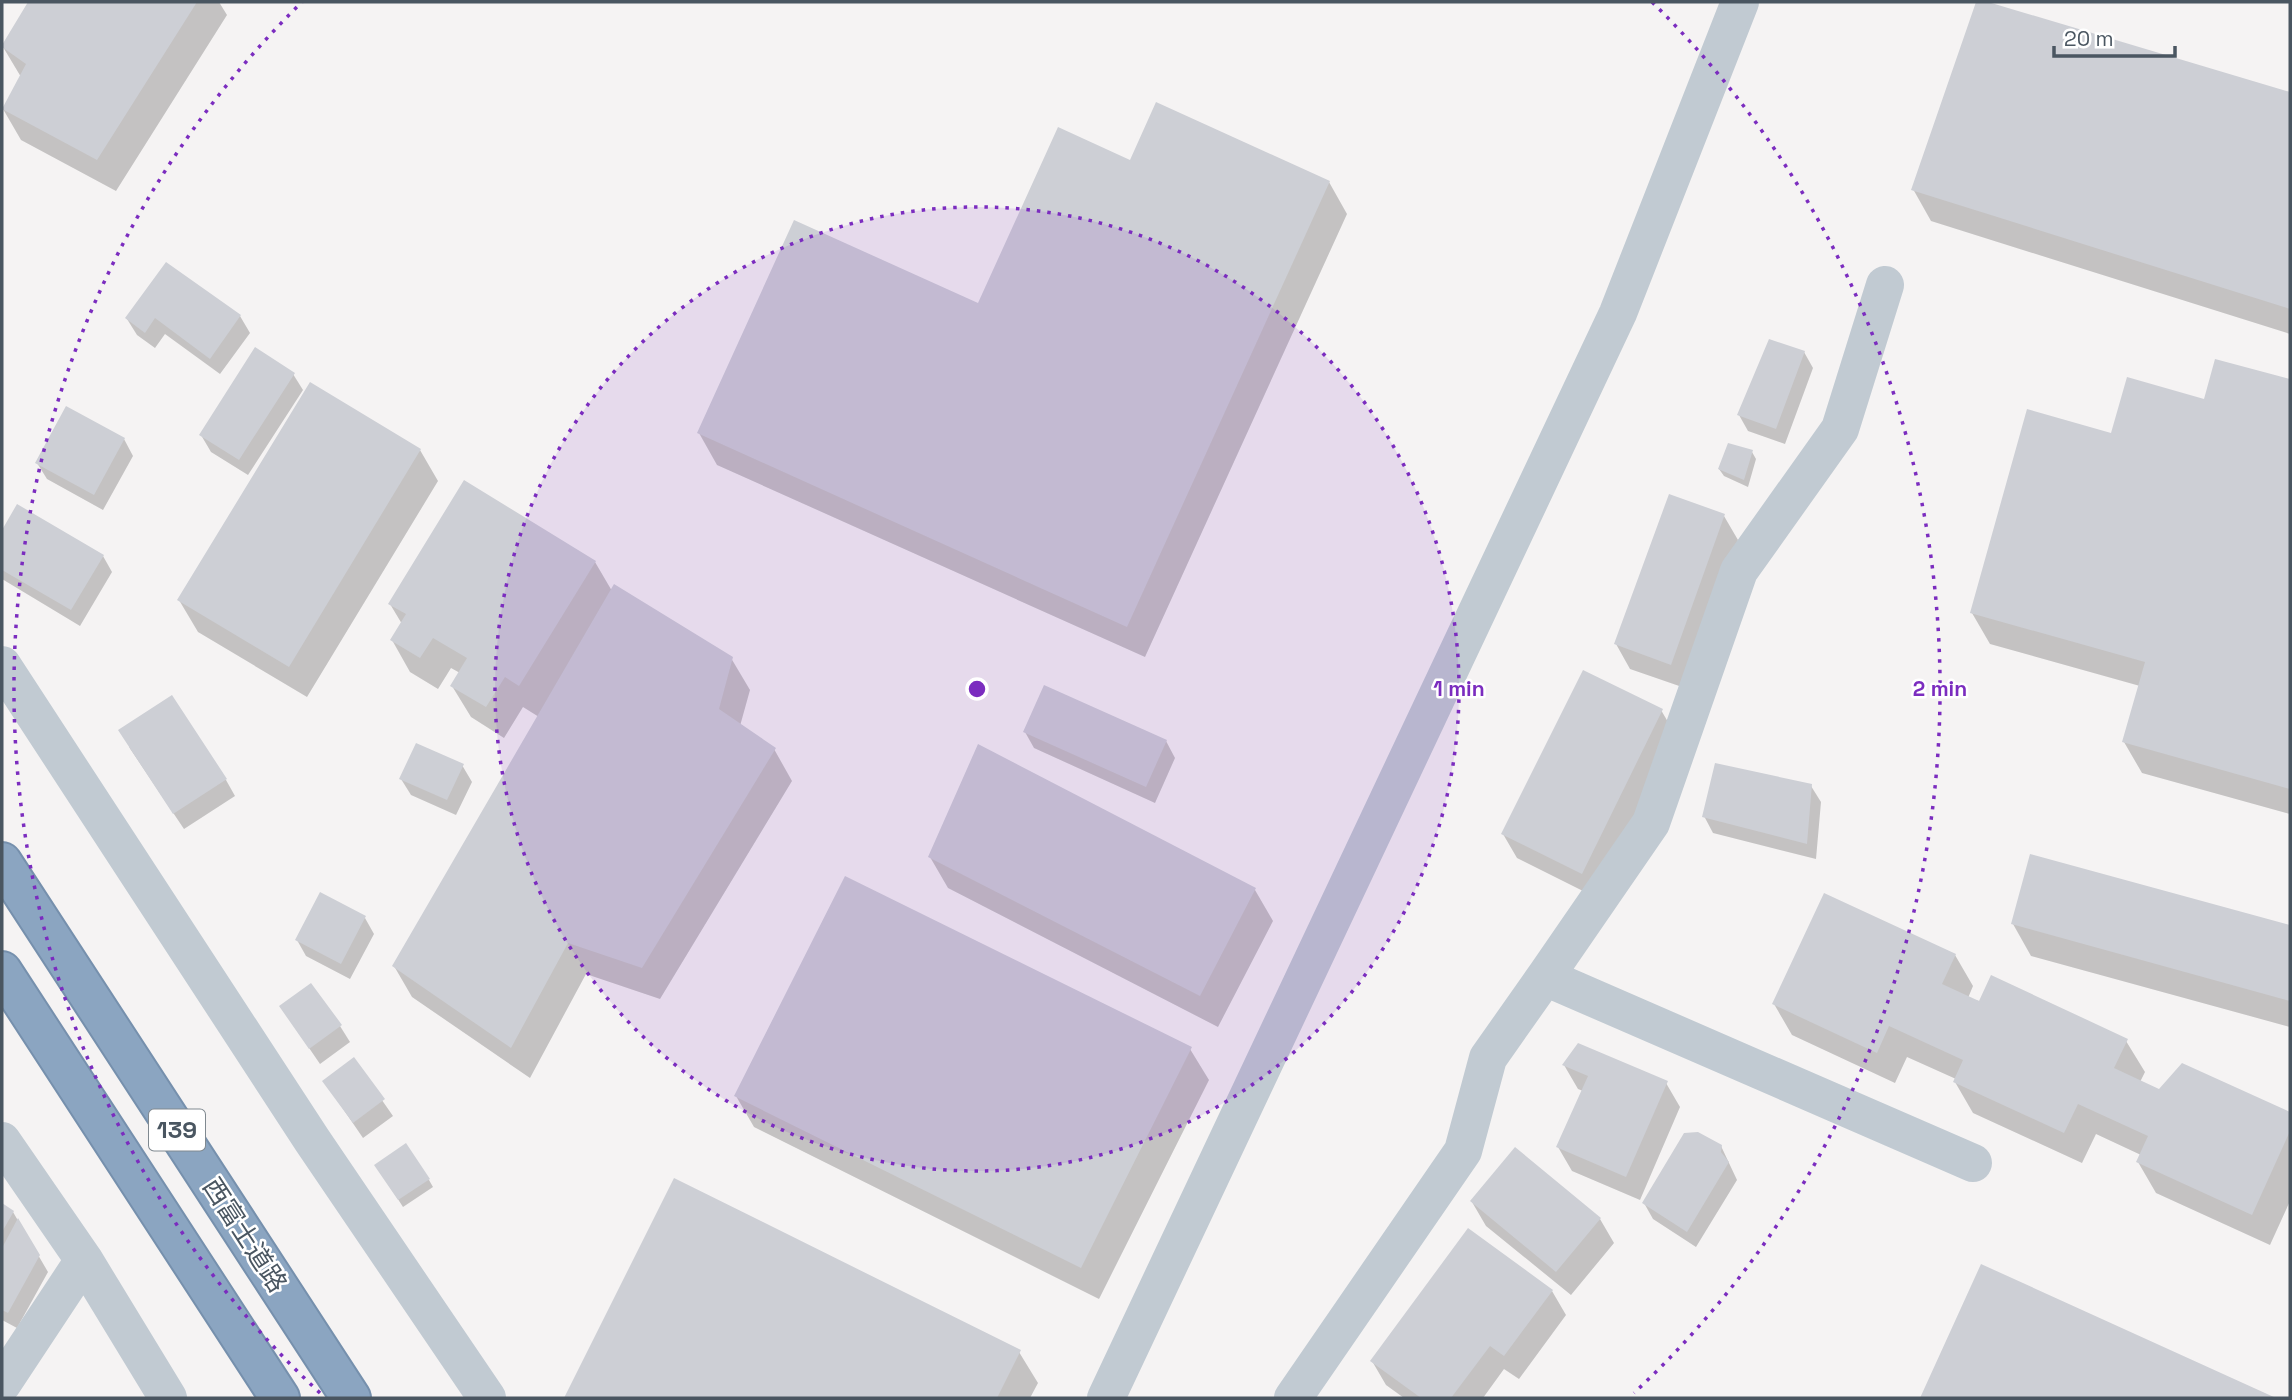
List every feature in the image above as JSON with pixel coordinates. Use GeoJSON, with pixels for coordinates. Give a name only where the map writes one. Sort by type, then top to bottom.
{"type":"FeatureCollection","features":[{"type":"Feature","properties":{"kind":"highway","name":"西富士道路"},"geometry":{"type":"LineString","coordinates":[[2,862],[351,1398]]}},
{"type":"Feature","properties":{"kind":"highway","name":"139"},"geometry":{"type":"LineString","coordinates":[[2,971],[280,1398]]}},
{"type":"Feature","properties":{"kind":"street"},"geometry":{"type":"LineString","coordinates":[[1106,1398],[1618,313],[1740,2]]}},
{"type":"Feature","properties":{"kind":"street"},"geometry":{"type":"LineString","coordinates":[[1293,1398],[1462,1151],[1488,1058],[1651,823],[1739,571],[1840,429],[1885,285]]}},
{"type":"Feature","properties":{"kind":"street"},"geometry":{"type":"LineString","coordinates":[[2,665],[312,1140],[487,1398]]}},
{"type":"Feature","properties":{"kind":"street"},"geometry":{"type":"LineString","coordinates":[[1545,977],[1973,1163]]}},
{"type":"Feature","properties":{"kind":"street"},"geometry":{"type":"LineString","coordinates":[[2,1141],[84,1260],[168,1398]]}},
{"type":"Feature","properties":{"kind":"street"},"geometry":{"type":"LineString","coordinates":[[2,1384],[84,1260]]}},
{"type":"Feature","properties":{"kind":"building"},"geometry":{"type":"Polygon","coordinates":[[[28,2],[197,2],[97,160],[2,109],[26,64],[2,45],[28,2]]]}},
{"type":"Feature","properties":{"kind":"building"},"geometry":{"type":"Polygon","coordinates":[[[1976,2],[1988,2],[2290,92],[2290,309],[1911,190],[1976,2]]]}},
{"type":"Feature","properties":{"kind":"building"},"geometry":{"type":"Polygon","coordinates":[[[1156,102],[1330,181],[1127,627],[697,433],[794,220],[978,303],[1058,127],[1130,160],[1156,102]]]}},
{"type":"Feature","properties":{"kind":"building"},"geometry":{"type":"Polygon","coordinates":[[[166,262],[241,315],[210,359],[155,318],[145,333],[125,318],[166,262]]]}},
{"type":"Feature","properties":{"kind":"building"},"geometry":{"type":"Polygon","coordinates":[[[1769,339],[1805,351],[1776,429],[1737,415],[1769,339]]]}},
{"type":"Feature","properties":{"kind":"building"},"geometry":{"type":"Polygon","coordinates":[[[255,347],[295,373],[239,460],[199,435],[255,347]]]}},
{"type":"Feature","properties":{"kind":"building"},"geometry":{"type":"Polygon","coordinates":[[[2215,359],[2290,379],[2290,789],[2122,742],[2145,662],[1970,613],[2027,409],[2111,433],[2127,377],[2204,399],[2215,359]]]}},
{"type":"Feature","properties":{"kind":"building"},"geometry":{"type":"Polygon","coordinates":[[[310,382],[421,449],[289,667],[177,600],[310,382]]]}},
{"type":"Feature","properties":{"kind":"building"},"geometry":{"type":"Polygon","coordinates":[[[66,406],[125,438],[94,495],[35,463],[66,406]]]}},
{"type":"Feature","properties":{"kind":"building"},"geometry":{"type":"Polygon","coordinates":[[[1728,443],[1753,450],[1744,480],[1718,469],[1728,443]]]}},
{"type":"Feature","properties":{"kind":"building"},"geometry":{"type":"Polygon","coordinates":[[[464,480],[596,561],[519,686],[505,677],[486,707],[450,686],[467,658],[433,638],[420,658],[390,640],[406,614],[388,604],[464,480]]]}},
{"type":"Feature","properties":{"kind":"building"},"geometry":{"type":"Polygon","coordinates":[[[1669,494],[1725,514],[1671,665],[1614,644],[1669,494]]]}},
{"type":"Feature","properties":{"kind":"building"},"geometry":{"type":"Polygon","coordinates":[[[17,504],[104,555],[71,610],[2,570],[2,530],[17,504]]]}},
{"type":"Feature","properties":{"kind":"building"},"geometry":{"type":"Polygon","coordinates":[[[614,584],[733,657],[719,709],[776,748],[642,968],[568,943],[511,1048],[392,966],[614,584]]]}},
{"type":"Feature","properties":{"kind":"building"},"geometry":{"type":"Polygon","coordinates":[[[1583,670],[1663,709],[1582,874],[1501,834],[1583,670]]]}},
{"type":"Feature","properties":{"kind":"building"},"geometry":{"type":"Polygon","coordinates":[[[1044,685],[1167,740],[1146,787],[1023,732],[1044,685]]]}},
{"type":"Feature","properties":{"kind":"building"},"geometry":{"type":"Polygon","coordinates":[[[172,695],[227,779],[173,814],[118,730],[172,695]]]}},
{"type":"Feature","properties":{"kind":"building"},"geometry":{"type":"Polygon","coordinates":[[[416,743],[464,764],[447,800],[399,779],[416,743]]]}},
{"type":"Feature","properties":{"kind":"building"},"geometry":{"type":"Polygon","coordinates":[[[978,744],[1256,888],[1200,996],[928,857],[978,744]]]}},
{"type":"Feature","properties":{"kind":"building"},"geometry":{"type":"Polygon","coordinates":[[[1715,763],[1812,784],[1807,844],[1702,817],[1715,763]]]}},
{"type":"Feature","properties":{"kind":"building"},"geometry":{"type":"Polygon","coordinates":[[[2030,854],[2290,925],[2290,1001],[2011,924],[2030,854]]]}},
{"type":"Feature","properties":{"kind":"building"},"geometry":{"type":"Polygon","coordinates":[[[845,876],[1192,1047],[1081,1268],[734,1096],[845,876]]]}},
{"type":"Feature","properties":{"kind":"building"},"geometry":{"type":"Polygon","coordinates":[[[320,892],[366,916],[341,964],[295,940],[320,892]]]}},
{"type":"Feature","properties":{"kind":"building"},"geometry":{"type":"Polygon","coordinates":[[[1824,893],[1956,954],[1942,984],[1979,1001],[1991,975],[2128,1039],[2114,1068],[2159,1089],[2182,1063],[2290,1112],[2290,1131],[2252,1215],[2136,1162],[2148,1136],[2078,1104],[2064,1133],[1953,1082],[1963,1060],[1889,1026],[1877,1053],[1772,1004],[1824,893]]]}},
{"type":"Feature","properties":{"kind":"building"},"geometry":{"type":"Polygon","coordinates":[[[311,983],[342,1025],[309,1049],[279,1006],[311,983]]]}},
{"type":"Feature","properties":{"kind":"building"},"geometry":{"type":"Polygon","coordinates":[[[1578,1043],[1668,1081],[1626,1177],[1556,1147],[1588,1076],[1562,1065],[1578,1043]]]}},
{"type":"Feature","properties":{"kind":"building"},"geometry":{"type":"Polygon","coordinates":[[[354,1057],[385,1099],[353,1123],[322,1081],[354,1057]]]}},
{"type":"Feature","properties":{"kind":"building"},"geometry":{"type":"Polygon","coordinates":[[[1698,1132],[1722,1145],[1721,1152],[1729,1162],[1687,1232],[1642,1203],[1684,1133],[1698,1132]]]}},
{"type":"Feature","properties":{"kind":"building"},"geometry":{"type":"Polygon","coordinates":[[[406,1143],[430,1179],[398,1200],[374,1165],[406,1143]]]}},
{"type":"Feature","properties":{"kind":"building"},"geometry":{"type":"Polygon","coordinates":[[[1515,1147],[1601,1218],[1556,1272],[1470,1201],[1515,1147]]]}},
{"type":"Feature","properties":{"kind":"building"},"geometry":{"type":"Polygon","coordinates":[[[674,1178],[1021,1350],[997,1398],[564,1398],[674,1178]]]}},
{"type":"Feature","properties":{"kind":"building"},"geometry":{"type":"Polygon","coordinates":[[[2,1203],[14,1211],[2,1232],[2,1203]]]}},
{"type":"Feature","properties":{"kind":"building"},"geometry":{"type":"Polygon","coordinates":[[[18,1218],[40,1255],[8,1313],[2,1310],[2,1248],[18,1218]]]}},
{"type":"Feature","properties":{"kind":"building"},"geometry":{"type":"Polygon","coordinates":[[[1468,1228],[1553,1290],[1504,1356],[1490,1346],[1451,1398],[1421,1398],[1370,1361],[1468,1228]]]}},
{"type":"Feature","properties":{"kind":"building"},"geometry":{"type":"Polygon","coordinates":[[[1981,1264],[2276,1398],[1920,1398],[1981,1264]]]}}]}
